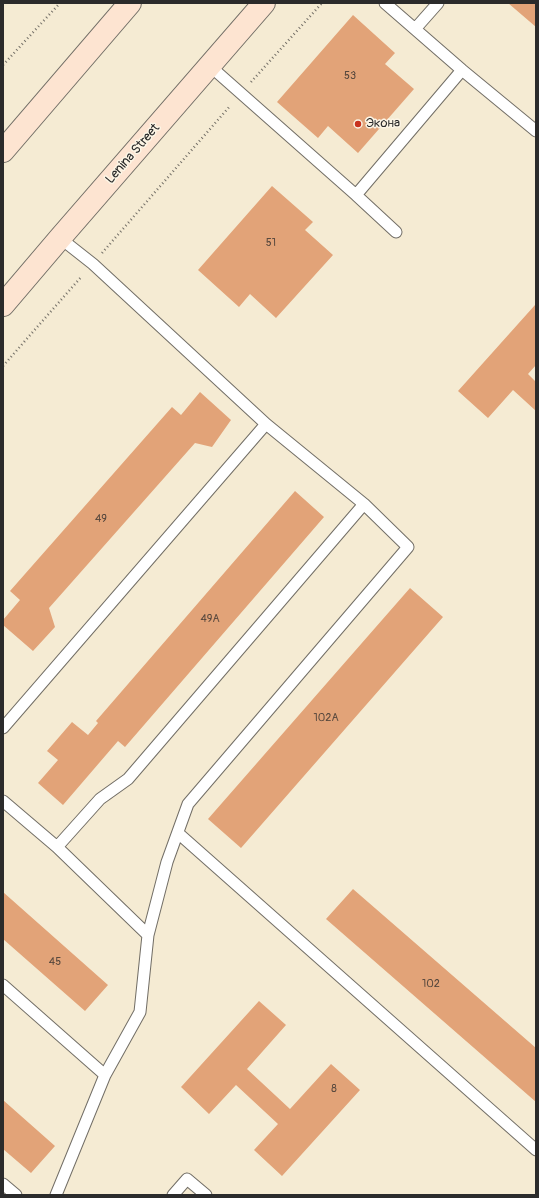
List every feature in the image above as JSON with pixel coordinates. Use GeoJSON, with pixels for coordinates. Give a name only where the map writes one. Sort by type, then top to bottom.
{"type":"FeatureCollection","features":[{"type":"Feature","properties":{"kind":"street"},"geometry":{"type":"LineString","coordinates":[[3,151],[130,3]]}},
{"type":"Feature","properties":{"kind":"street","name":"Lenina Street"},"geometry":{"type":"LineString","coordinates":[[3,305],[264,3]]}},
{"type":"Feature","properties":{"kind":"lane"},"geometry":{"type":"LineString","coordinates":[[385,3],[462,70],[536,131]]}},
{"type":"Feature","properties":{"kind":"lane"},"geometry":{"type":"LineString","coordinates":[[415,29],[438,3]]}},
{"type":"Feature","properties":{"kind":"lane"},"geometry":{"type":"LineString","coordinates":[[210,66],[396,232]]}},
{"type":"Feature","properties":{"kind":"lane"},"geometry":{"type":"LineString","coordinates":[[356,195],[462,70]]}},
{"type":"Feature","properties":{"kind":"lane"},"geometry":{"type":"LineString","coordinates":[[56,1195],[105,1075],[140,1012],[148,935],[167,862],[188,804],[408,547],[364,504],[266,424],[93,264],[60,238]]}},
{"type":"Feature","properties":{"kind":"lane"},"geometry":{"type":"LineString","coordinates":[[3,728],[266,424]]}},
{"type":"Feature","properties":{"kind":"lane"},"geometry":{"type":"LineString","coordinates":[[57,847],[100,799],[128,779],[364,504]]}},
{"type":"Feature","properties":{"kind":"lane"},"geometry":{"type":"LineString","coordinates":[[3,801],[57,847],[148,935]]}},
{"type":"Feature","properties":{"kind":"lane"},"geometry":{"type":"LineString","coordinates":[[178,833],[536,1150]]}},
{"type":"Feature","properties":{"kind":"lane"},"geometry":{"type":"LineString","coordinates":[[3,985],[105,1075]]}},
{"type":"Feature","properties":{"kind":"lane"},"geometry":{"type":"LineString","coordinates":[[173,1195],[187,1179],[206,1195]]}},
{"type":"Feature","properties":{"kind":"lane"},"geometry":{"type":"LineString","coordinates":[[3,1184],[16,1195]]}},
{"type":"Feature","properties":{"kind":"path"},"geometry":{"type":"LineString","coordinates":[[3,64],[60,3]]}},
{"type":"Feature","properties":{"kind":"path"},"geometry":{"type":"LineString","coordinates":[[3,366],[322,3]]}},
{"type":"Feature","properties":{"kind":"building"},"geometry":{"type":"Polygon","coordinates":[[[508,3],[536,3],[536,27],[508,3]]]}},
{"type":"Feature","properties":{"kind":"building"},"geometry":{"type":"Polygon","coordinates":[[[353,15],[395,53],[385,64],[414,89],[358,153],[328,126],[318,138],[277,102],[353,15]]]}},
{"type":"Feature","properties":{"kind":"building"},"geometry":{"type":"Polygon","coordinates":[[[272,186],[313,222],[305,230],[333,255],[276,318],[250,294],[239,307],[198,270],[272,186]]]}},
{"type":"Feature","properties":{"kind":"building"},"geometry":{"type":"Polygon","coordinates":[[[535,305],[536,365],[528,374],[536,382],[536,411],[513,390],[488,418],[458,391],[535,305]]]}},
{"type":"Feature","properties":{"kind":"building"},"geometry":{"type":"Polygon","coordinates":[[[200,392],[231,420],[212,447],[195,443],[49,608],[55,627],[33,651],[3,625],[3,620],[20,600],[10,591],[172,407],[181,415],[200,392]]]}},
{"type":"Feature","properties":{"kind":"building"},"geometry":{"type":"Polygon","coordinates":[[[295,491],[324,517],[125,747],[118,741],[63,805],[38,783],[58,760],[47,751],[72,722],[88,735],[98,723],[96,721],[295,491]]]}},
{"type":"Feature","properties":{"kind":"building"},"geometry":{"type":"Polygon","coordinates":[[[410,588],[443,617],[241,848],[208,819],[410,588]]]}},
{"type":"Feature","properties":{"kind":"building"},"geometry":{"type":"Polygon","coordinates":[[[353,889],[536,1048],[536,1102],[326,919],[353,889]]]}},
{"type":"Feature","properties":{"kind":"building"},"geometry":{"type":"Polygon","coordinates":[[[3,892],[108,985],[85,1011],[3,939],[3,892]]]}},
{"type":"Feature","properties":{"kind":"building"},"geometry":{"type":"Polygon","coordinates":[[[259,1001],[286,1025],[247,1069],[290,1109],[331,1064],[360,1090],[282,1176],[254,1150],[278,1124],[236,1085],[209,1114],[181,1087],[259,1001]]]}},
{"type":"Feature","properties":{"kind":"building"},"geometry":{"type":"Polygon","coordinates":[[[3,1100],[55,1146],[31,1173],[3,1149],[3,1100]]]}},
{"type":"Feature","properties":{"kind":"place","name":"Экона"},"geometry":{"type":"Point","coordinates":[358,124]}}]}
